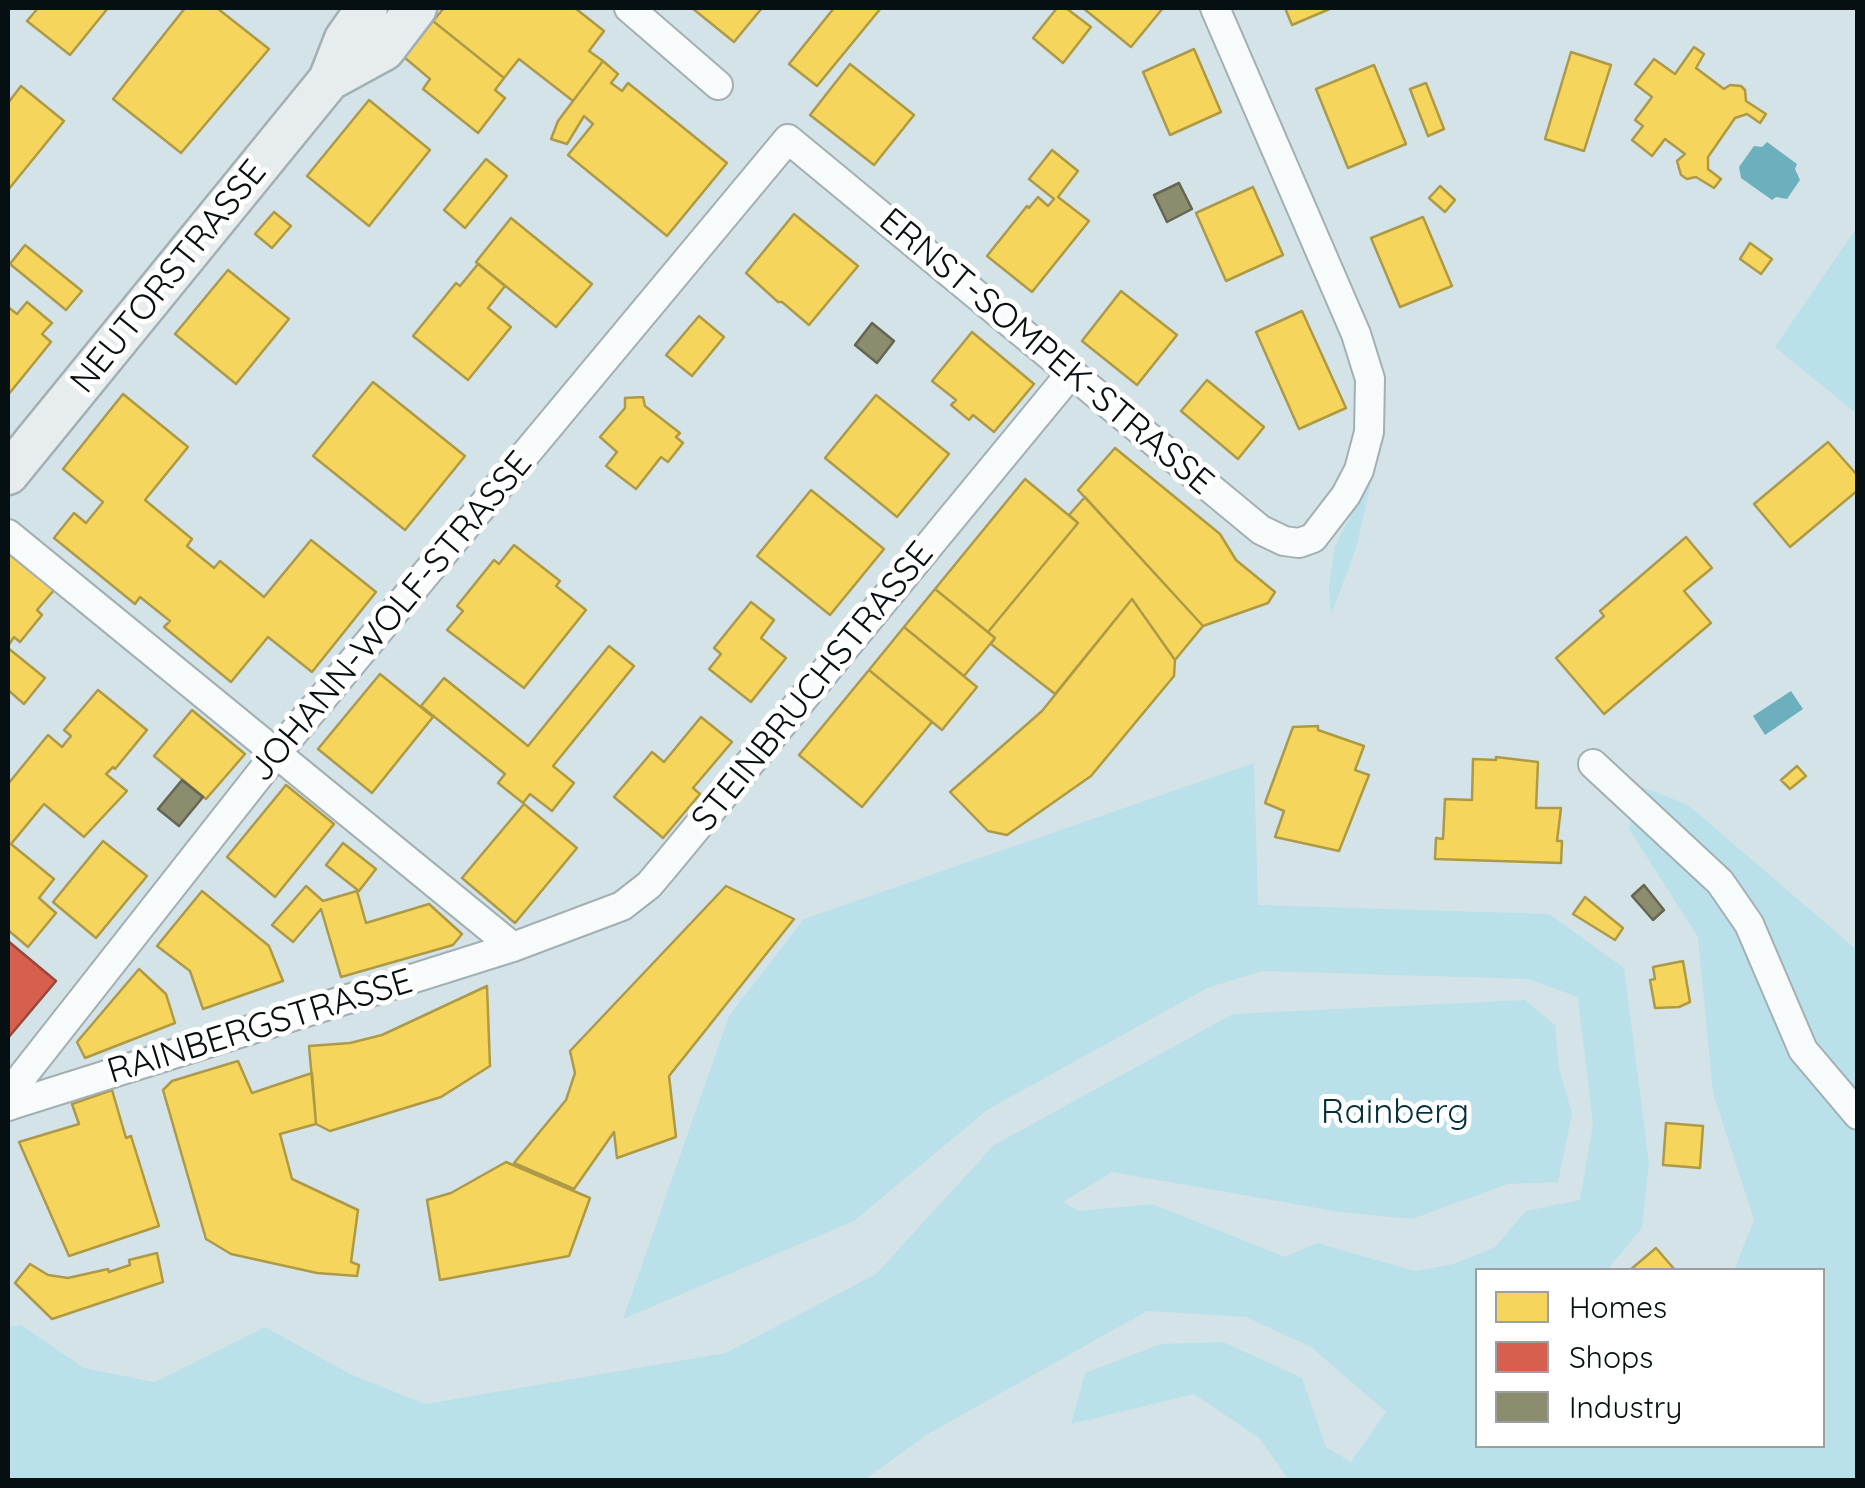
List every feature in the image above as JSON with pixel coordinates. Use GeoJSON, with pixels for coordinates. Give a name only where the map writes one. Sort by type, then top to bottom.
{"type":"FeatureCollection","features":[{"type":"Feature","properties":{"kind":"street","name":"NEUTORSTRASSE"},"geometry":{"type":"LineString","coordinates":[[8,474],[329,80],[345,40],[367,8]]}},
{"type":"Feature","properties":{"kind":"street","name":"NEUTORSTRASSE"},"geometry":{"type":"LineString","coordinates":[[329,80],[384,50],[416,8]]}},
{"type":"Feature","properties":{"kind":"street"},"geometry":{"type":"LineString","coordinates":[[629,8],[718,85]]}},
{"type":"Feature","properties":{"kind":"street","name":"ERNST-SOMPEK-STRASSE"},"geometry":{"type":"LineString","coordinates":[[788,139],[1261,530],[1299,543],[1313,538],[1346,495],[1359,470],[1369,432],[1370,380],[1356,334],[1215,8]]}},
{"type":"Feature","properties":{"kind":"street","name":"JOHANN-WOLF-STRASSE"},"geometry":{"type":"LineString","coordinates":[[8,1105],[21,1078],[275,755],[788,139]]}},
{"type":"Feature","properties":{"kind":"street","name":"STEINBRUCHSTRASSE"},"geometry":{"type":"LineString","coordinates":[[512,948],[622,906],[648,885],[1072,372]]}},
{"type":"Feature","properties":{"kind":"street"},"geometry":{"type":"LineString","coordinates":[[8,534],[512,948]]}},
{"type":"Feature","properties":{"kind":"street"},"geometry":{"type":"LineString","coordinates":[[1593,764],[1720,882],[1749,924],[1803,1050],[1858,1115]]}},
{"type":"Feature","properties":{"kind":"street","name":"RAINBERGSTRASSE"},"geometry":{"type":"LineString","coordinates":[[8,1105],[512,948]]}},
{"type":"Feature","properties":{"kind":"green space"},"geometry":{"type":"Polygon","coordinates":[[[1857,227],[1857,414],[1775,347],[1857,227]]]}},
{"type":"Feature","properties":{"kind":"green space"},"geometry":{"type":"Polygon","coordinates":[[[1382,435],[1356,548],[1331,615],[1329,586],[1335,546],[1363,490],[1382,435]]]}},
{"type":"Feature","properties":{"kind":"green space","name":"Rainberg"},"geometry":{"type":"Polygon","coordinates":[[[1254,763],[1258,905],[1549,914],[1624,968],[1649,1163],[1642,1228],[1609,1268],[1475,1268],[1475,1448],[1825,1448],[1825,1268],[1735,1268],[1754,1220],[1713,1093],[1698,937],[1629,829],[1640,786],[1688,805],[1857,950],[1857,1480],[1289,1480],[1259,1438],[1194,1394],[1071,1424],[1085,1373],[1161,1344],[1223,1342],[1302,1378],[1326,1447],[1351,1462],[1386,1412],[1311,1347],[1246,1317],[1147,1311],[928,1434],[864,1480],[8,1480],[8,1327],[21,1325],[84,1368],[155,1382],[265,1327],[350,1374],[425,1404],[726,1353],[876,1274],[994,1145],[1233,1014],[1525,1000],[1555,1025],[1559,1068],[1572,1114],[1558,1182],[1508,1184],[1412,1219],[1340,1212],[1112,1172],[1063,1202],[1079,1211],[1152,1204],[1285,1257],[1317,1243],[1415,1271],[1454,1264],[1495,1247],[1526,1211],[1580,1200],[1593,1124],[1578,997],[1528,979],[1262,971],[1207,988],[987,1110],[854,1221],[623,1319],[729,1016],[804,919],[1254,763]]]}},
{"type":"Feature","properties":{"kind":"shaded area"},"geometry":{"type":"Polygon","coordinates":[[[1767,142],[1797,164],[1800,180],[1787,199],[1772,200],[1741,178],[1739,167],[1754,146],[1762,147],[1767,142]]]}},
{"type":"Feature","properties":{"kind":"shaded area"},"geometry":{"type":"Polygon","coordinates":[[[1791,691],[1803,709],[1765,735],[1753,716],[1791,691]]]}},
{"type":"Feature","properties":{"kind":"building: Homes"},"geometry":{"type":"Polygon","coordinates":[[[38,8],[108,8],[70,55],[27,21],[38,8]]]}},
{"type":"Feature","properties":{"kind":"building: Homes"},"geometry":{"type":"Polygon","coordinates":[[[185,8],[217,8],[269,49],[181,153],[113,99],[185,8]]]}},
{"type":"Feature","properties":{"kind":"building: Homes"},"geometry":{"type":"Polygon","coordinates":[[[444,8],[575,8],[604,31],[589,51],[603,61],[573,101],[519,59],[504,78],[433,21],[444,8]]]}},
{"type":"Feature","properties":{"kind":"building: Homes"},"geometry":{"type":"Polygon","coordinates":[[[692,8],[762,8],[734,42],[692,8]]]}},
{"type":"Feature","properties":{"kind":"building: Homes"},"geometry":{"type":"Polygon","coordinates":[[[834,8],[881,8],[817,86],[789,64],[834,8]]]}},
{"type":"Feature","properties":{"kind":"building: Homes"},"geometry":{"type":"Polygon","coordinates":[[[1057,8],[1066,8],[1091,27],[1063,63],[1033,38],[1057,8]]]}},
{"type":"Feature","properties":{"kind":"building: Homes"},"geometry":{"type":"Polygon","coordinates":[[[1083,8],[1163,8],[1131,47],[1083,8]]]}},
{"type":"Feature","properties":{"kind":"building: Homes"},"geometry":{"type":"Polygon","coordinates":[[[1285,8],[1332,8],[1292,25],[1285,8]]]}},
{"type":"Feature","properties":{"kind":"building: Homes"},"geometry":{"type":"Polygon","coordinates":[[[433,21],[504,78],[495,90],[505,98],[478,133],[423,89],[430,79],[404,57],[433,21]]]}},
{"type":"Feature","properties":{"kind":"building: Homes"},"geometry":{"type":"Polygon","coordinates":[[[1694,47],[1704,54],[1696,68],[1724,89],[1741,86],[1746,101],[1766,114],[1760,123],[1747,114],[1735,118],[1708,157],[1708,169],[1721,179],[1714,188],[1696,177],[1687,179],[1681,175],[1677,161],[1685,154],[1665,139],[1652,156],[1632,140],[1643,126],[1635,120],[1652,97],[1635,84],[1654,59],[1675,74],[1694,47]]]}},
{"type":"Feature","properties":{"kind":"building: Homes"},"geometry":{"type":"Polygon","coordinates":[[[1194,49],[1221,112],[1170,135],[1143,72],[1194,49]]]}},
{"type":"Feature","properties":{"kind":"building: Homes"},"geometry":{"type":"Polygon","coordinates":[[[1571,52],[1611,65],[1584,151],[1545,139],[1571,52]]]}},
{"type":"Feature","properties":{"kind":"building: Homes"},"geometry":{"type":"Polygon","coordinates":[[[603,61],[618,74],[611,83],[622,91],[628,83],[727,163],[667,236],[568,155],[593,124],[584,116],[567,144],[551,139],[558,121],[603,61]]]}},
{"type":"Feature","properties":{"kind":"building: Homes"},"geometry":{"type":"Polygon","coordinates":[[[850,64],[914,115],[874,165],[810,115],[850,64]]]}},
{"type":"Feature","properties":{"kind":"building: Homes"},"geometry":{"type":"Polygon","coordinates":[[[1374,65],[1406,144],[1348,168],[1316,89],[1374,65]]]}},
{"type":"Feature","properties":{"kind":"building: Homes"},"geometry":{"type":"Polygon","coordinates":[[[1426,83],[1444,129],[1428,136],[1410,89],[1426,83]]]}},
{"type":"Feature","properties":{"kind":"building: Homes"},"geometry":{"type":"Polygon","coordinates":[[[21,86],[64,121],[8,190],[8,103],[21,86]]]}},
{"type":"Feature","properties":{"kind":"building: Homes"},"geometry":{"type":"Polygon","coordinates":[[[369,100],[430,150],[369,226],[307,176],[369,100]]]}},
{"type":"Feature","properties":{"kind":"building: Homes"},"geometry":{"type":"Polygon","coordinates":[[[1052,150],[1078,171],[1058,197],[1089,221],[1032,292],[987,256],[1027,206],[1038,197],[1048,206],[1054,199],[1029,179],[1052,150]]]}},
{"type":"Feature","properties":{"kind":"building: Homes"},"geometry":{"type":"Polygon","coordinates":[[[486,159],[507,176],[465,228],[444,210],[486,159]]]}},
{"type":"Feature","properties":{"kind":"building: Homes"},"geometry":{"type":"Polygon","coordinates":[[[1440,186],[1455,200],[1445,212],[1429,198],[1440,186]]]}},
{"type":"Feature","properties":{"kind":"building: Homes"},"geometry":{"type":"Polygon","coordinates":[[[1253,187],[1283,255],[1226,281],[1196,213],[1253,187]]]}},
{"type":"Feature","properties":{"kind":"building: Homes"},"geometry":{"type":"Polygon","coordinates":[[[274,212],[291,226],[272,248],[255,234],[274,212]]]}},
{"type":"Feature","properties":{"kind":"building: Homes"},"geometry":{"type":"Polygon","coordinates":[[[794,214],[858,266],[809,325],[746,273],[794,214]]]}},
{"type":"Feature","properties":{"kind":"building: Homes"},"geometry":{"type":"Polygon","coordinates":[[[1423,217],[1452,286],[1400,307],[1371,238],[1423,217]]]}},
{"type":"Feature","properties":{"kind":"building: Homes"},"geometry":{"type":"Polygon","coordinates":[[[511,218],[592,284],[556,327],[476,262],[511,218]]]}},
{"type":"Feature","properties":{"kind":"building: Homes"},"geometry":{"type":"Polygon","coordinates":[[[1750,243],[1772,259],[1761,274],[1740,259],[1750,243]]]}},
{"type":"Feature","properties":{"kind":"building: Homes"},"geometry":{"type":"Polygon","coordinates":[[[25,245],[82,291],[66,310],[10,264],[25,245]]]}},
{"type":"Feature","properties":{"kind":"building: Homes"},"geometry":{"type":"Polygon","coordinates":[[[478,264],[505,286],[488,308],[511,327],[468,380],[413,336],[456,283],[460,286],[478,264]]]}},
{"type":"Feature","properties":{"kind":"building: Homes"},"geometry":{"type":"Polygon","coordinates":[[[228,270],[289,319],[236,384],[175,334],[228,270]]]}},
{"type":"Feature","properties":{"kind":"building: Homes"},"geometry":{"type":"Polygon","coordinates":[[[1121,291],[1177,335],[1137,385],[1082,341],[1121,291]]]}},
{"type":"Feature","properties":{"kind":"building: Homes"},"geometry":{"type":"Polygon","coordinates":[[[27,302],[52,323],[42,334],[51,342],[8,395],[8,307],[17,314],[27,302]]]}},
{"type":"Feature","properties":{"kind":"building: Homes"},"geometry":{"type":"Polygon","coordinates":[[[1302,311],[1346,408],[1299,429],[1256,332],[1302,311]]]}},
{"type":"Feature","properties":{"kind":"building: Homes"},"geometry":{"type":"Polygon","coordinates":[[[699,316],[724,337],[692,376],[666,355],[699,316]]]}},
{"type":"Feature","properties":{"kind":"building: Homes"},"geometry":{"type":"Polygon","coordinates":[[[972,332],[1034,384],[994,432],[973,415],[969,420],[951,405],[956,400],[932,381],[972,332]]]}},
{"type":"Feature","properties":{"kind":"building: Homes"},"geometry":{"type":"Polygon","coordinates":[[[1207,380],[1264,427],[1238,459],[1181,411],[1207,380]]]}},
{"type":"Feature","properties":{"kind":"building: Homes"},"geometry":{"type":"Polygon","coordinates":[[[373,382],[465,456],[405,530],[313,456],[373,382]]]}},
{"type":"Feature","properties":{"kind":"building: Homes"},"geometry":{"type":"Polygon","coordinates":[[[123,394],[188,447],[145,500],[192,539],[187,546],[214,568],[220,561],[264,597],[311,540],[376,592],[312,672],[268,637],[231,682],[164,627],[170,621],[140,597],[135,604],[54,538],[74,513],[86,523],[103,502],[63,469],[123,394]]]}},
{"type":"Feature","properties":{"kind":"building: Homes"},"geometry":{"type":"Polygon","coordinates":[[[876,395],[949,454],[897,517],[825,458],[876,395]]]}},
{"type":"Feature","properties":{"kind":"building: Homes"},"geometry":{"type":"Polygon","coordinates":[[[643,397],[645,406],[680,433],[676,437],[683,443],[668,462],[661,457],[636,489],[606,466],[617,452],[600,437],[625,408],[625,398],[643,397]]]}},
{"type":"Feature","properties":{"kind":"building: Homes"},"geometry":{"type":"Polygon","coordinates":[[[1828,442],[1858,476],[1858,490],[1790,547],[1754,504],[1828,442]]]}},
{"type":"Feature","properties":{"kind":"building: Homes"},"geometry":{"type":"Polygon","coordinates":[[[1115,448],[1220,534],[1236,560],[1275,592],[1268,603],[1203,626],[1078,490],[1115,448]]]}},
{"type":"Feature","properties":{"kind":"building: Homes"},"geometry":{"type":"Polygon","coordinates":[[[1025,479],[1078,523],[988,632],[935,589],[1025,479]]]}},
{"type":"Feature","properties":{"kind":"building: Homes"},"geometry":{"type":"Polygon","coordinates":[[[811,490],[884,549],[830,615],[757,556],[811,490]]]}},
{"type":"Feature","properties":{"kind":"building: Homes"},"geometry":{"type":"Polygon","coordinates":[[[1085,497],[1203,626],[1175,660],[1132,599],[1055,694],[991,644],[995,638],[988,632],[1078,523],[1069,515],[1085,497]]]}},
{"type":"Feature","properties":{"kind":"building: Homes"},"geometry":{"type":"Polygon","coordinates":[[[1686,537],[1712,568],[1684,591],[1711,623],[1604,714],[1556,658],[1604,616],[1600,611],[1686,537]]]}},
{"type":"Feature","properties":{"kind":"building: Homes"},"geometry":{"type":"Polygon","coordinates":[[[514,545],[560,581],[556,586],[586,610],[524,688],[447,630],[463,611],[457,606],[494,560],[499,564],[514,545]]]}},
{"type":"Feature","properties":{"kind":"building: Homes"},"geometry":{"type":"Polygon","coordinates":[[[8,553],[54,590],[37,610],[42,615],[20,642],[14,637],[8,646],[8,553]]]}},
{"type":"Feature","properties":{"kind":"building: Homes"},"geometry":{"type":"Polygon","coordinates":[[[935,589],[995,638],[964,676],[904,627],[935,589]]]}},
{"type":"Feature","properties":{"kind":"building: Homes"},"geometry":{"type":"Polygon","coordinates":[[[1132,599],[1175,660],[1174,676],[1091,776],[1007,835],[988,831],[950,792],[1042,711],[1132,599]]]}},
{"type":"Feature","properties":{"kind":"building: Homes"},"geometry":{"type":"Polygon","coordinates":[[[751,602],[774,620],[761,638],[786,658],[751,702],[709,669],[721,654],[714,648],[751,602]]]}},
{"type":"Feature","properties":{"kind":"building: Homes"},"geometry":{"type":"Polygon","coordinates":[[[904,627],[977,687],[942,730],[869,670],[904,627]]]}},
{"type":"Feature","properties":{"kind":"building: Homes"},"geometry":{"type":"Polygon","coordinates":[[[609,646],[634,666],[553,766],[574,783],[552,811],[530,794],[523,803],[498,783],[505,774],[421,706],[444,678],[528,746],[609,646]]]}},
{"type":"Feature","properties":{"kind":"building: Homes"},"geometry":{"type":"Polygon","coordinates":[[[8,648],[45,678],[24,704],[8,690],[8,648]]]}},
{"type":"Feature","properties":{"kind":"building: Homes"},"geometry":{"type":"Polygon","coordinates":[[[869,670],[932,722],[862,807],[799,755],[869,670]]]}},
{"type":"Feature","properties":{"kind":"building: Homes"},"geometry":{"type":"Polygon","coordinates":[[[380,674],[433,717],[372,793],[318,749],[380,674]]]}},
{"type":"Feature","properties":{"kind":"building: Homes"},"geometry":{"type":"Polygon","coordinates":[[[98,690],[147,730],[115,769],[106,774],[127,791],[84,837],[44,804],[11,844],[54,879],[39,898],[56,913],[28,947],[8,930],[8,784],[48,735],[62,747],[71,736],[64,730],[98,690]]]}},
{"type":"Feature","properties":{"kind":"building: Homes"},"geometry":{"type":"Polygon","coordinates":[[[192,710],[245,754],[206,799],[154,756],[192,710]]]}},
{"type":"Feature","properties":{"kind":"building: Homes"},"geometry":{"type":"Polygon","coordinates":[[[701,717],[732,742],[693,788],[700,794],[663,838],[614,797],[652,752],[664,762],[701,717]]]}},
{"type":"Feature","properties":{"kind":"building: Homes"},"geometry":{"type":"Polygon","coordinates":[[[1318,726],[1318,730],[1364,746],[1355,770],[1369,775],[1339,851],[1275,837],[1284,811],[1265,803],[1293,727],[1318,726]]]}},
{"type":"Feature","properties":{"kind":"building: Homes"},"geometry":{"type":"Polygon","coordinates":[[[1496,757],[1538,762],[1536,808],[1561,808],[1557,841],[1562,841],[1561,863],[1435,859],[1436,838],[1443,839],[1445,799],[1472,800],[1473,759],[1496,757]]]}},
{"type":"Feature","properties":{"kind":"building: Homes"},"geometry":{"type":"Polygon","coordinates":[[[1797,766],[1806,776],[1790,789],[1781,780],[1797,766]]]}},
{"type":"Feature","properties":{"kind":"building: Homes"},"geometry":{"type":"Polygon","coordinates":[[[286,785],[334,824],[275,897],[227,857],[286,785]]]}},
{"type":"Feature","properties":{"kind":"building: Homes"},"geometry":{"type":"Polygon","coordinates":[[[524,804],[577,848],[515,923],[462,878],[524,804]]]}},
{"type":"Feature","properties":{"kind":"building: Homes"},"geometry":{"type":"Polygon","coordinates":[[[103,841],[147,876],[96,938],[53,902],[103,841]]]}},
{"type":"Feature","properties":{"kind":"building: Homes"},"geometry":{"type":"Polygon","coordinates":[[[343,843],[376,869],[359,891],[326,865],[343,843]]]}},
{"type":"Feature","properties":{"kind":"building: Homes"},"geometry":{"type":"Polygon","coordinates":[[[306,886],[323,901],[357,891],[366,923],[429,904],[462,934],[453,945],[341,977],[321,909],[293,942],[272,925],[306,886]]]}},
{"type":"Feature","properties":{"kind":"building: Homes"},"geometry":{"type":"Polygon","coordinates":[[[726,886],[794,919],[669,1076],[676,1137],[617,1158],[614,1132],[574,1189],[514,1163],[566,1100],[575,1073],[570,1051],[726,886]]]}},
{"type":"Feature","properties":{"kind":"building: Homes"},"geometry":{"type":"Polygon","coordinates":[[[202,891],[269,946],[283,981],[203,1009],[190,971],[157,946],[202,891]]]}},
{"type":"Feature","properties":{"kind":"building: Homes"},"geometry":{"type":"Polygon","coordinates":[[[1585,897],[1623,928],[1615,940],[1573,914],[1585,897]]]}},
{"type":"Feature","properties":{"kind":"building: Homes"},"geometry":{"type":"Polygon","coordinates":[[[1683,961],[1690,1002],[1679,1007],[1655,1008],[1650,980],[1655,979],[1653,967],[1683,961]]]}},
{"type":"Feature","properties":{"kind":"building: Homes"},"geometry":{"type":"Polygon","coordinates":[[[139,969],[166,994],[175,1023],[85,1058],[77,1042],[139,969]]]}},
{"type":"Feature","properties":{"kind":"building: Homes"},"geometry":{"type":"Polygon","coordinates":[[[487,986],[490,1066],[441,1097],[330,1131],[316,1124],[309,1046],[350,1043],[382,1035],[487,986]]]}},
{"type":"Feature","properties":{"kind":"building: Homes"},"geometry":{"type":"Polygon","coordinates":[[[238,1061],[252,1093],[312,1073],[316,1124],[280,1134],[292,1179],[358,1210],[351,1262],[359,1265],[357,1276],[317,1273],[231,1254],[206,1239],[163,1090],[172,1081],[238,1061]]]}},
{"type":"Feature","properties":{"kind":"building: Homes"},"geometry":{"type":"Polygon","coordinates":[[[112,1090],[159,1226],[69,1256],[19,1142],[79,1124],[72,1104],[112,1090]]]}},
{"type":"Feature","properties":{"kind":"building: Homes"},"geometry":{"type":"Polygon","coordinates":[[[1666,1123],[1703,1126],[1700,1168],[1663,1165],[1666,1123]]]}},
{"type":"Feature","properties":{"kind":"building: Homes"},"geometry":{"type":"Polygon","coordinates":[[[506,1162],[590,1198],[569,1256],[440,1280],[427,1200],[451,1193],[506,1162]]]}},
{"type":"Feature","properties":{"kind":"building: Homes"},"geometry":{"type":"Polygon","coordinates":[[[1656,1248],[1673,1268],[1632,1268],[1656,1248]]]}},
{"type":"Feature","properties":{"kind":"building: Homes"},"geometry":{"type":"Polygon","coordinates":[[[157,1253],[163,1282],[52,1319],[15,1283],[30,1264],[48,1275],[68,1278],[108,1269],[109,1272],[130,1265],[129,1260],[157,1253]]]}},
{"type":"Feature","properties":{"kind":"building: Shops"},"geometry":{"type":"Polygon","coordinates":[[[8,941],[56,981],[8,1038],[8,941]]]}},
{"type":"Feature","properties":{"kind":"building: Industry"},"geometry":{"type":"Polygon","coordinates":[[[1179,183],[1192,209],[1167,222],[1154,195],[1179,183]]]}},
{"type":"Feature","properties":{"kind":"building: Industry"},"geometry":{"type":"Polygon","coordinates":[[[872,323],[894,341],[877,363],[855,345],[872,323]]]}},
{"type":"Feature","properties":{"kind":"building: Industry"},"geometry":{"type":"Polygon","coordinates":[[[182,780],[203,797],[179,826],[158,809],[182,780]]]}},
{"type":"Feature","properties":{"kind":"building: Industry"},"geometry":{"type":"Polygon","coordinates":[[[1644,885],[1664,910],[1653,920],[1632,896],[1644,885]]]}}]}
